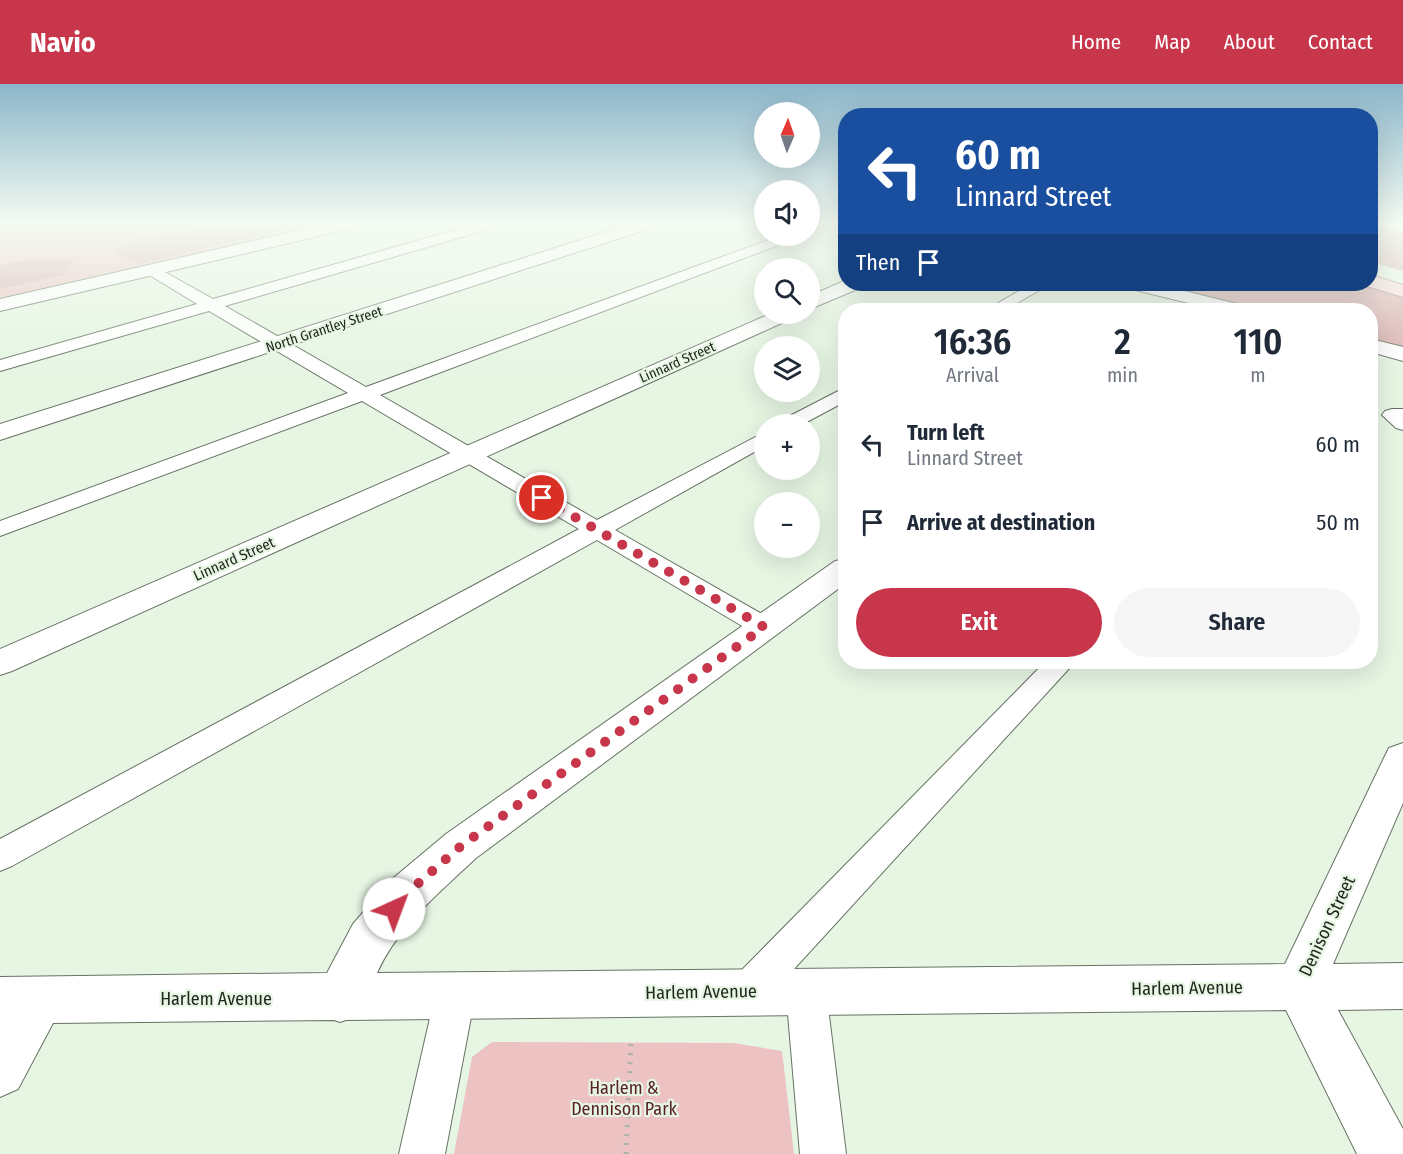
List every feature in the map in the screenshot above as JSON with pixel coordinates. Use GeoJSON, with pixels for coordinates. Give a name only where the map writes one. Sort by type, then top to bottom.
{"type":"FeatureCollection","features":[{"type":"Feature","properties":{"kind":"main road"},"geometry":{"type":"LineString","coordinates":[[1378,283],[1403,291]]}},
{"type":"Feature","properties":{"kind":"street"},"geometry":{"type":"LineString","coordinates":[[0,305],[134,274]]}},
{"type":"Feature","properties":{"kind":"street","name":"North Grantley Street"},"geometry":{"type":"LineString","coordinates":[[0,432],[494,274]]}},
{"type":"Feature","properties":{"kind":"street"},"geometry":{"type":"LineString","coordinates":[[820,299],[838,291]]}},
{"type":"Feature","properties":{"kind":"street"},"geometry":{"type":"LineString","coordinates":[[1157,291],[1195,303]]}},
{"type":"Feature","properties":{"kind":"street","name":"Linnard Street"},"geometry":{"type":"LineString","coordinates":[[0,663],[764,324]]}},
{"type":"Feature","properties":{"kind":"street"},"geometry":{"type":"LineString","coordinates":[[1378,347],[1403,354]]}},
{"type":"Feature","properties":{"kind":"street"},"geometry":{"type":"LineString","coordinates":[[340,999],[369,939],[406,894],[461,846],[838,574]]}},
{"type":"Feature","properties":{"kind":"street","name":"Denison Street"},"geometry":{"type":"LineString","coordinates":[[1386,1154],[1299,986],[1403,758]]}},
{"type":"Feature","properties":{"kind":"street","name":"Harlem Avenue"},"geometry":{"type":"LineString","coordinates":[[20,1000],[340,999],[806,991],[1403,986]]}},
{"type":"Feature","properties":{"kind":"street"},"geometry":{"type":"LineString","coordinates":[[0,1071],[20,1000]]}},
{"type":"Feature","properties":{"kind":"lane"},"geometry":{"type":"LineString","coordinates":[[158,274],[764,627]]}},
{"type":"Feature","properties":{"kind":"lane"},"geometry":{"type":"LineString","coordinates":[[0,366],[319,274]]}},
{"type":"Feature","properties":{"kind":"lane"},"geometry":{"type":"LineString","coordinates":[[0,529],[687,274]]}},
{"type":"Feature","properties":{"kind":"lane"},"geometry":{"type":"LineString","coordinates":[[1007,303],[1029,291]]}},
{"type":"Feature","properties":{"kind":"lane"},"geometry":{"type":"LineString","coordinates":[[807,414],[838,397]]}},
{"type":"Feature","properties":{"kind":"lane"},"geometry":{"type":"LineString","coordinates":[[1403,415],[1392,415],[1403,424]]}},
{"type":"Feature","properties":{"kind":"lane"},"geometry":{"type":"LineString","coordinates":[[0,856],[754,444]]}},
{"type":"Feature","properties":{"kind":"lane"},"geometry":{"type":"LineString","coordinates":[[747,992],[1054,669]]}},
{"type":"Feature","properties":{"kind":"lane"},"geometry":{"type":"LineString","coordinates":[[806,991],[823,1154]]}},
{"type":"Feature","properties":{"kind":"lane"},"geometry":{"type":"LineString","coordinates":[[422,1154],[455,996]]}},
{"type":"Feature","properties":{"kind":"path"},"geometry":{"type":"LineString","coordinates":[[626,1154],[631,1042]]}},
{"type":"Feature","properties":{"kind":"green space"},"geometry":{"type":"Polygon","coordinates":[[[0,274],[105,274],[0,298],[0,274]]]}},
{"type":"Feature","properties":{"kind":"green space","name":"Harlem & Dennison Park"},"geometry":{"type":"Polygon","coordinates":[[[492,1042],[734,1043],[782,1051],[794,1154],[454,1154],[472,1057],[492,1042]]]}},
{"type":"Feature","properties":{"kind":"shaded area"},"geometry":{"type":"Polygon","coordinates":[[[0,274],[65,274],[64,275],[0,289],[0,274]]]}},
{"type":"Feature","properties":{"kind":"shaded area"},"geometry":{"type":"Polygon","coordinates":[[[1378,290],[1403,297],[1403,347],[1378,341],[1378,303],[1236,303],[1188,291],[1378,290]]]}},
{"type":"Feature","properties":{"kind":"route"},"geometry":{"type":"LineString","coordinates":[[394,909],[406,894],[461,846],[764,627],[542,498]]}}]}
